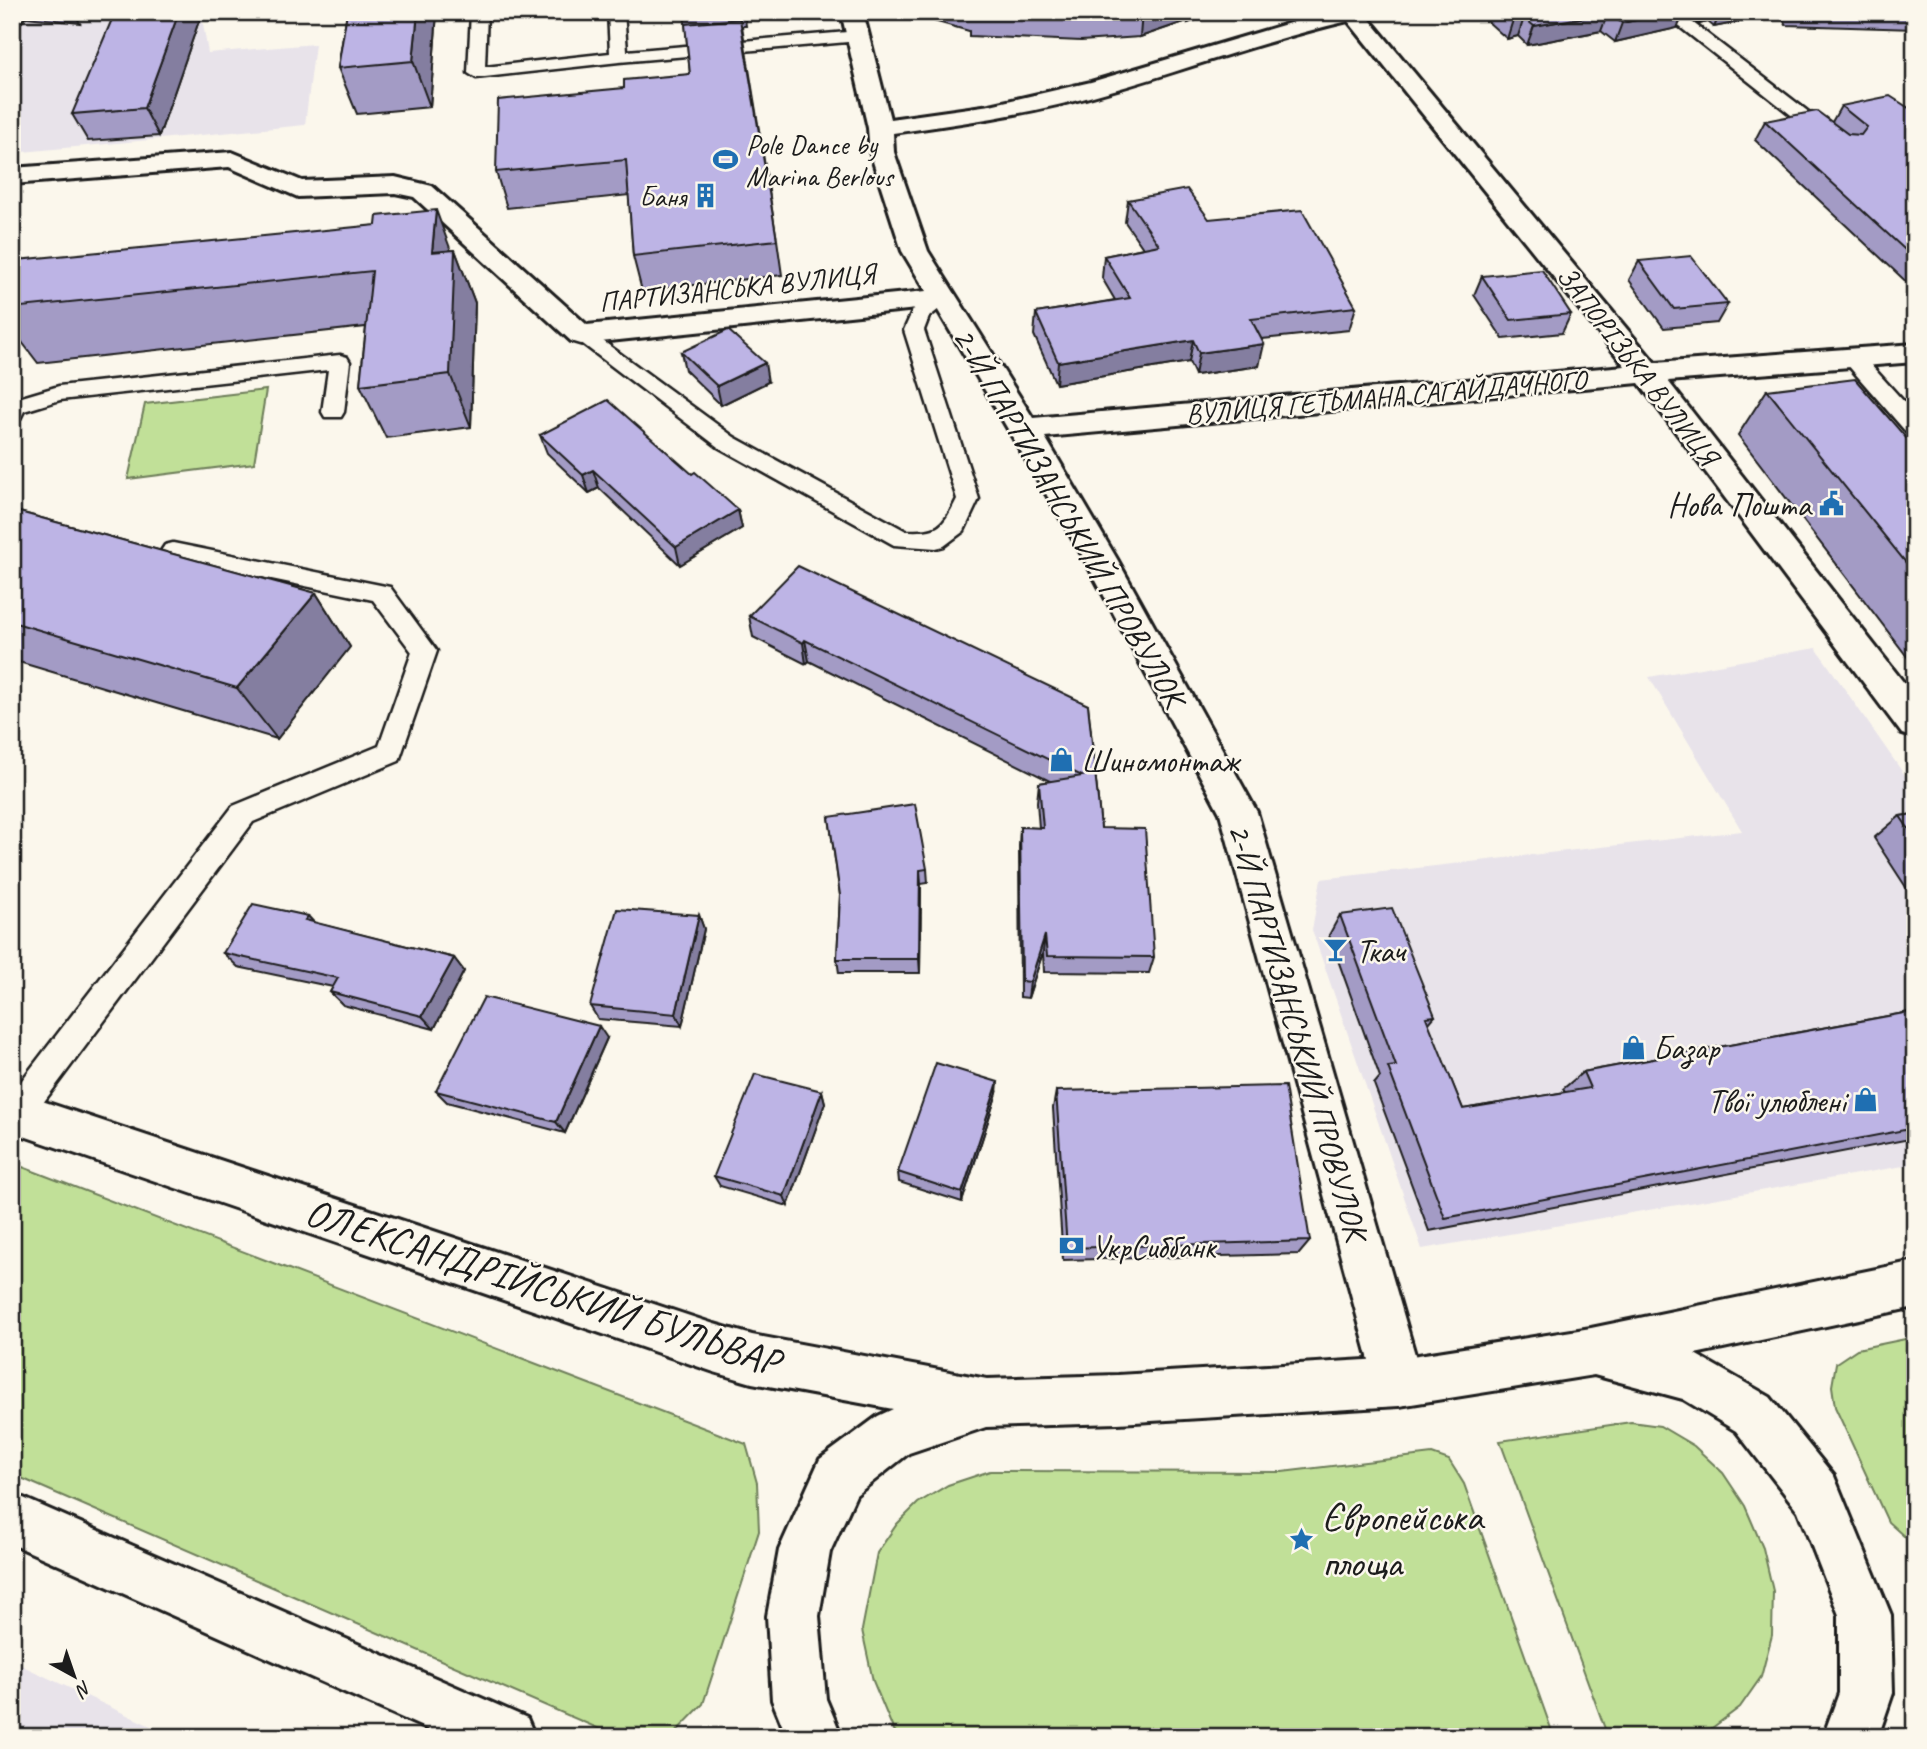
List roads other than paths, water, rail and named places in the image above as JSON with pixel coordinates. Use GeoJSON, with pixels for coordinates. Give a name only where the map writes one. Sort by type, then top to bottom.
{"type":"FeatureCollection","features":[{"type":"Feature","properties":{"kind":"street"},"geometry":{"type":"LineString","coordinates":[[12,16],[17,12]]}},
{"type":"Feature","properties":{"kind":"street"},"geometry":{"type":"LineString","coordinates":[[880,128],[990,112],[1097,88],[1305,24],[1358,12]]}},
{"type":"Feature","properties":{"kind":"street","name":"ЗАПОРІЗЬКА ВУЛИЦЯ"},"geometry":{"type":"LineString","coordinates":[[1352,13],[1647,373],[1915,724]]}},
{"type":"Feature","properties":{"kind":"street","name":"2-Й ПАРТИЗАНСЬКИЙ ПРОВУЛОК"},"geometry":{"type":"LineString","coordinates":[[856,24],[880,128],[882,152],[915,251],[1025,429],[1101,559],[1238,813],[1399,1382]]}},
{"type":"Feature","properties":{"kind":"street","name":"ПАРТИЗАНСЬКА ВУЛИЦЯ"},"geometry":{"type":"LineString","coordinates":[[12,176],[232,159],[299,189],[395,185],[423,191],[580,335],[943,298]]}},
{"type":"Feature","properties":{"kind":"street","name":"ВУЛИЦЯ ГЕТЬМАНА САГАЙДАЧНОГО"},"geometry":{"type":"LineString","coordinates":[[1025,429],[1647,373],[1915,353]]}},
{"type":"Feature","properties":{"kind":"street","name":"ОЛЕКСАНДРІЙСЬКИЙ БУЛЬВАР"},"geometry":{"type":"LineString","coordinates":[[14,1112],[714,1348],[752,1359],[987,1403],[1118,1399],[1399,1382],[1591,1352],[1915,1284]]}},
{"type":"Feature","properties":{"kind":"street"},"geometry":{"type":"LineString","coordinates":[[1591,1352],[1693,1377],[1753,1414],[1816,1494],[1865,1615],[1866,1693],[1850,1737]]}},
{"type":"Feature","properties":{"kind":"street"},"geometry":{"type":"LineString","coordinates":[[815,1737],[799,1700],[793,1616],[805,1550],[838,1477],[895,1433],[987,1403]]}},
{"type":"Feature","properties":{"kind":"street"},"geometry":{"type":"LineString","coordinates":[[12,1518],[508,1737]]}},
{"type":"Feature","properties":{"kind":"lane"},"geometry":{"type":"LineString","coordinates":[[480,12],[476,73],[619,57],[856,24]]}},
{"type":"Feature","properties":{"kind":"lane"},"geometry":{"type":"LineString","coordinates":[[616,12],[619,57]]}},
{"type":"Feature","properties":{"kind":"lane"},"geometry":{"type":"LineString","coordinates":[[1669,12],[1844,148]]}},
{"type":"Feature","properties":{"kind":"lane"},"geometry":{"type":"LineString","coordinates":[[580,335],[738,449],[902,539],[936,540],[956,525],[968,499],[914,330],[920,314],[943,298]]}},
{"type":"Feature","properties":{"kind":"lane"},"geometry":{"type":"LineString","coordinates":[[1853,358],[1915,428]]}},
{"type":"Feature","properties":{"kind":"lane"},"geometry":{"type":"LineString","coordinates":[[14,409],[59,393],[340,362],[334,412]]}},
{"type":"Feature","properties":{"kind":"lane"},"geometry":{"type":"LineString","coordinates":[[14,1112],[243,814],[390,754],[425,652],[381,593],[173,551]]}},
{"type":"Feature","properties":{"kind":"place","name":"Pole Dance by Marina Berlous"},"geometry":{"type":"Point","coordinates":[726,160]}},
{"type":"Feature","properties":{"kind":"place","name":"Баня"},"geometry":{"type":"Point","coordinates":[706,196]}},
{"type":"Feature","properties":{"kind":"place","name":"Нова Пошта"},"geometry":{"type":"Point","coordinates":[1831,504]}},
{"type":"Feature","properties":{"kind":"place","name":"Шиномонтаж"},"geometry":{"type":"Point","coordinates":[1061,760]}},
{"type":"Feature","properties":{"kind":"place","name":"Ткач"},"geometry":{"type":"Point","coordinates":[1336,950]}},
{"type":"Feature","properties":{"kind":"place","name":"Базар"},"geometry":{"type":"Point","coordinates":[1633,1047]}},
{"type":"Feature","properties":{"kind":"place","name":"Твої улюблені"},"geometry":{"type":"Point","coordinates":[1866,1100]}},
{"type":"Feature","properties":{"kind":"place","name":"УкрСиббанк"},"geometry":{"type":"Point","coordinates":[1071,1246]}},
{"type":"Feature","properties":{"kind":"place","name":"Європейська площа"},"geometry":{"type":"Point","coordinates":[1302,1539]}}]}
